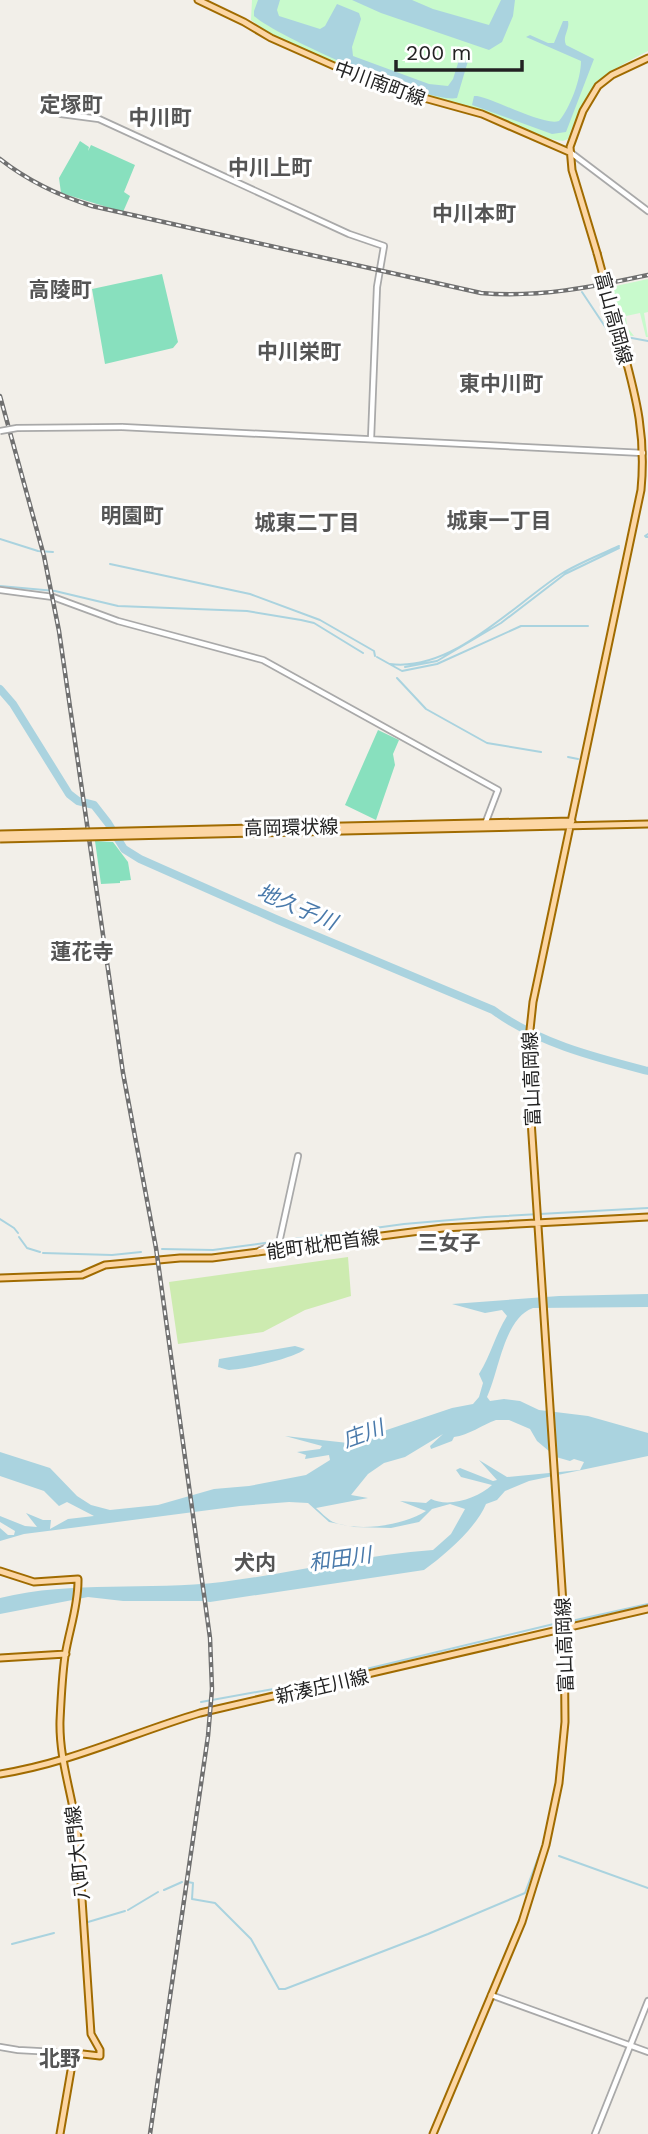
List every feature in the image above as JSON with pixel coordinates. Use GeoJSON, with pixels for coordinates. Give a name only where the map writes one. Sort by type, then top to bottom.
{"type":"FeatureCollection","features":[{"type":"Feature","properties":{"kind":"main road","name":"中川南町線"},"geometry":{"type":"LineString","coordinates":[[198,0],[345,72],[411,96],[482,114],[569,152]]}},
{"type":"Feature","properties":{"kind":"main road"},"geometry":{"type":"LineString","coordinates":[[569,152],[580,118],[598,86],[612,75],[648,58]]}},
{"type":"Feature","properties":{"kind":"main road","name":"富山高岡線"},"geometry":{"type":"LineString","coordinates":[[433,2134],[531,1896],[554,1812],[566,1714],[556,1505],[529,1090],[529,1025],[569,823],[641,490],[643,453],[638,404],[569,152]]}},
{"type":"Feature","properties":{"kind":"main road","name":"高岡環状線"},"geometry":{"type":"LineString","coordinates":[[0,836],[569,823],[648,824]]}},
{"type":"Feature","properties":{"kind":"main road","name":"能町枇杷首線"},"geometry":{"type":"LineString","coordinates":[[0,1278],[82,1275],[105,1265],[257,1253],[538,1217],[648,1217]]}},
{"type":"Feature","properties":{"kind":"main road","name":"八町大門線"},"geometry":{"type":"LineString","coordinates":[[0,1571],[34,1581],[78,1579],[78,1604],[66,1654],[60,1724],[62,1761],[78,1839],[91,2034],[100,2050],[100,2056],[74,2053]]}},
{"type":"Feature","properties":{"kind":"main road","name":"新湊庄川線"},"geometry":{"type":"LineString","coordinates":[[0,1774],[62,1761],[200,1713],[648,1609]]}},
{"type":"Feature","properties":{"kind":"main road"},"geometry":{"type":"LineString","coordinates":[[0,1658],[66,1654]]}},
{"type":"Feature","properties":{"kind":"main road"},"geometry":{"type":"LineString","coordinates":[[60,2134],[74,2053]]}},
{"type":"Feature","properties":{"kind":"street"},"geometry":{"type":"LineString","coordinates":[[61,114],[99,119],[349,234],[384,246],[377,287],[371,439]]}},
{"type":"Feature","properties":{"kind":"street"},"geometry":{"type":"LineString","coordinates":[[569,152],[648,211]]}},
{"type":"Feature","properties":{"kind":"street"},"geometry":{"type":"LineString","coordinates":[[0,431],[17,428],[122,427],[643,453]]}},
{"type":"Feature","properties":{"kind":"street"},"geometry":{"type":"LineString","coordinates":[[0,590],[53,597],[118,621],[262,660],[498,790],[485,826]]}},
{"type":"Feature","properties":{"kind":"street"},"geometry":{"type":"LineString","coordinates":[[257,1253],[280,1241],[298,1156]]}},
{"type":"Feature","properties":{"kind":"street"},"geometry":{"type":"LineString","coordinates":[[491,1994],[648,2052]]}},
{"type":"Feature","properties":{"kind":"street"},"geometry":{"type":"LineString","coordinates":[[595,2134],[648,2001]]}},
{"type":"Feature","properties":{"kind":"street"},"geometry":{"type":"LineString","coordinates":[[0,2047],[74,2053]]}},
{"type":"Feature","properties":{"kind":"green space"},"geometry":{"type":"Polygon","coordinates":[[[252,0],[648,0],[648,51],[617,68],[596,84],[582,105],[568,139],[563,141],[362,76],[304,52],[251,20],[252,0]]]}},
{"type":"Feature","properties":{"kind":"green space"},"geometry":{"type":"Polygon","coordinates":[[[80,141],[89,147],[88,151],[91,145],[135,165],[124,192],[130,196],[123,212],[61,193],[59,178],[80,141]]]}},
{"type":"Feature","properties":{"kind":"green space"},"geometry":{"type":"Polygon","coordinates":[[[162,274],[178,342],[173,348],[105,364],[92,289],[162,274]]]}},
{"type":"Feature","properties":{"kind":"green space"},"geometry":{"type":"Polygon","coordinates":[[[648,279],[648,312],[644,313],[648,337],[640,313],[626,316],[627,327],[634,336],[625,335],[611,287],[648,279]]]}},
{"type":"Feature","properties":{"kind":"green space"},"geometry":{"type":"Polygon","coordinates":[[[378,730],[399,740],[393,754],[395,765],[376,820],[345,805],[378,730]]]}},
{"type":"Feature","properties":{"kind":"green space"},"geometry":{"type":"Polygon","coordinates":[[[95,841],[113,842],[128,862],[131,880],[101,884],[95,841]]]}},
{"type":"Feature","properties":{"kind":"green space"},"geometry":{"type":"Polygon","coordinates":[[[348,1257],[351,1296],[305,1310],[263,1332],[178,1344],[169,1282],[348,1257]]]}},
{"type":"Feature","properties":{"kind":"water"},"geometry":{"type":"Polygon","coordinates":[[[258,0],[280,0],[277,10],[279,16],[320,29],[325,26],[337,4],[359,13],[361,19],[352,47],[353,56],[429,84],[448,86],[459,60],[468,61],[457,98],[417,91],[354,68],[292,39],[254,16],[258,0]]]}},
{"type":"Feature","properties":{"kind":"water"},"geometry":{"type":"Polygon","coordinates":[[[352,0],[412,0],[489,25],[501,0],[515,0],[513,16],[502,42],[489,50],[381,13],[352,0]]]}},
{"type":"Feature","properties":{"kind":"water"},"geometry":{"type":"Polygon","coordinates":[[[563,21],[568,21],[566,45],[594,59],[566,132],[552,134],[472,105],[474,96],[477,96],[543,120],[559,121],[574,93],[581,61],[526,37],[530,35],[554,43],[563,21]]]}},
{"type":"Feature","properties":{"kind":"water"},"geometry":{"type":"Polygon","coordinates":[[[648,1294],[648,1307],[533,1308],[523,1314],[509,1334],[487,1397],[490,1401],[520,1401],[539,1410],[588,1416],[648,1433],[648,1456],[529,1481],[505,1491],[497,1500],[486,1504],[468,1531],[424,1570],[210,1602],[123,1601],[88,1597],[0,1614],[0,1598],[55,1589],[194,1585],[433,1550],[451,1534],[465,1509],[450,1504],[432,1509],[419,1522],[391,1528],[354,1527],[346,1525],[367,1527],[393,1524],[426,1511],[400,1501],[426,1503],[431,1499],[438,1502],[455,1502],[479,1494],[492,1485],[461,1477],[456,1470],[460,1468],[493,1481],[497,1480],[479,1460],[507,1477],[580,1470],[584,1462],[556,1457],[537,1441],[530,1429],[509,1420],[496,1420],[431,1449],[430,1446],[443,1434],[405,1457],[384,1463],[368,1474],[351,1495],[368,1498],[316,1508],[331,1521],[341,1524],[329,1522],[308,1503],[289,1502],[24,1534],[0,1541],[0,1528],[8,1535],[14,1535],[15,1531],[0,1522],[0,1516],[25,1526],[37,1527],[26,1513],[43,1520],[51,1520],[50,1529],[68,1519],[94,1516],[67,1502],[59,1506],[44,1491],[0,1476],[0,1452],[50,1468],[77,1496],[91,1505],[110,1510],[158,1505],[214,1489],[249,1486],[306,1475],[330,1460],[329,1455],[305,1459],[306,1455],[297,1452],[320,1449],[322,1446],[285,1436],[348,1443],[452,1408],[473,1404],[479,1397],[483,1383],[479,1374],[507,1316],[502,1310],[485,1313],[452,1304],[559,1296],[648,1294]]]}},
{"type":"Feature","properties":{"kind":"water"},"geometry":{"type":"Polygon","coordinates":[[[295,1346],[305,1349],[257,1366],[229,1370],[218,1367],[219,1359],[295,1346]]]}},
{"type":"Feature","properties":{"kind":"waterway"},"geometry":{"type":"LineString","coordinates":[[582,292],[610,334],[648,341]]}},
{"type":"Feature","properties":{"kind":"waterway"},"geometry":{"type":"LineString","coordinates":[[0,539],[38,551],[53,552]]}},
{"type":"Feature","properties":{"kind":"waterway"},"geometry":{"type":"LineString","coordinates":[[390,664],[413,664],[458,648],[561,574],[619,546]]}},
{"type":"Feature","properties":{"kind":"waterway"},"geometry":{"type":"LineString","coordinates":[[405,667],[437,661],[501,623],[565,574],[619,548]]}},
{"type":"Feature","properties":{"kind":"waterway"},"geometry":{"type":"LineString","coordinates":[[110,564],[250,594],[320,620],[374,651],[375,656]]}},
{"type":"Feature","properties":{"kind":"waterway"},"geometry":{"type":"LineString","coordinates":[[0,586],[55,591],[118,606],[247,611],[301,620],[314,623],[363,653]]}},
{"type":"Feature","properties":{"kind":"waterway"},"geometry":{"type":"LineString","coordinates":[[377,657],[402,671],[437,664],[521,626],[588,626]]}},
{"type":"Feature","properties":{"kind":"waterway"},"geometry":{"type":"LineString","coordinates":[[397,678],[426,709],[487,743],[541,752]]}},
{"type":"Feature","properties":{"kind":"waterway","name":"地久子川"},"geometry":{"type":"LineString","coordinates":[[0,689],[13,704],[69,794],[78,801],[94,805],[124,849],[140,859],[493,1010],[510,1022],[548,1040],[648,1071]]}},
{"type":"Feature","properties":{"kind":"waterway"},"geometry":{"type":"LineString","coordinates":[[568,757],[578,759]]}},
{"type":"Feature","properties":{"kind":"waterway"},"geometry":{"type":"LineString","coordinates":[[162,1249],[213,1250],[404,1224],[648,1208]]}},
{"type":"Feature","properties":{"kind":"waterway"},"geometry":{"type":"LineString","coordinates":[[0,1219],[18,1233]]}},
{"type":"Feature","properties":{"kind":"waterway"},"geometry":{"type":"LineString","coordinates":[[19,1237],[27,1248],[40,1252]]}},
{"type":"Feature","properties":{"kind":"waterway"},"geometry":{"type":"LineString","coordinates":[[43,1253],[112,1255],[141,1252]]}},
{"type":"Feature","properties":{"kind":"waterway"},"geometry":{"type":"LineString","coordinates":[[567,1622],[648,1604]]}},
{"type":"Feature","properties":{"kind":"waterway"},"geometry":{"type":"LineString","coordinates":[[201,1702],[312,1682],[562,1622]]}},
{"type":"Feature","properties":{"kind":"waterway"},"geometry":{"type":"LineString","coordinates":[[188,1882],[193,1883],[192,1899],[215,1903],[251,1939],[279,1989],[285,1989],[525,1893],[541,1850]]}},
{"type":"Feature","properties":{"kind":"waterway"},"geometry":{"type":"LineString","coordinates":[[559,1856],[648,1888]]}},
{"type":"Feature","properties":{"kind":"waterway"},"geometry":{"type":"LineString","coordinates":[[164,1890],[182,1882]]}},
{"type":"Feature","properties":{"kind":"waterway"},"geometry":{"type":"LineString","coordinates":[[128,1910],[158,1892]]}},
{"type":"Feature","properties":{"kind":"waterway"},"geometry":{"type":"LineString","coordinates":[[88,1922],[125,1911]]}},
{"type":"Feature","properties":{"kind":"waterway"},"geometry":{"type":"LineString","coordinates":[[12,1944],[54,1933]]}},
{"type":"Feature","properties":{"kind":"railway"},"geometry":{"type":"LineString","coordinates":[[0,159],[43,187],[92,206],[481,293],[545,293],[648,275]]}},
{"type":"Feature","properties":{"kind":"railway"},"geometry":{"type":"LineString","coordinates":[[0,396],[44,556],[59,631],[123,1073],[156,1248],[210,1638],[212,1689],[208,1736],[150,2134]]}},
{"type":"Feature","properties":{"kind":"district","name":"定塚町"},"geometry":{"type":"Point","coordinates":[71,105]}},
{"type":"Feature","properties":{"kind":"district","name":"中川町"},"geometry":{"type":"Point","coordinates":[160,118]}},
{"type":"Feature","properties":{"kind":"district","name":"中川上町"},"geometry":{"type":"Point","coordinates":[270,168]}},
{"type":"Feature","properties":{"kind":"district","name":"中川本町"},"geometry":{"type":"Point","coordinates":[474,214]}},
{"type":"Feature","properties":{"kind":"district","name":"高陵町"},"geometry":{"type":"Point","coordinates":[60,290]}},
{"type":"Feature","properties":{"kind":"district","name":"中川栄町"},"geometry":{"type":"Point","coordinates":[299,352]}},
{"type":"Feature","properties":{"kind":"district","name":"東中川町"},"geometry":{"type":"Point","coordinates":[501,384]}},
{"type":"Feature","properties":{"kind":"district","name":"明園町"},"geometry":{"type":"Point","coordinates":[132,516]}},
{"type":"Feature","properties":{"kind":"district","name":"城東一丁目"},"geometry":{"type":"Point","coordinates":[499,521]}},
{"type":"Feature","properties":{"kind":"district","name":"城東二丁目"},"geometry":{"type":"Point","coordinates":[307,523]}},
{"type":"Feature","properties":{"kind":"district","name":"蓮花寺"},"geometry":{"type":"Point","coordinates":[82,952]}},
{"type":"Feature","properties":{"kind":"district","name":"三女子"},"geometry":{"type":"Point","coordinates":[449,1243]}},
{"type":"Feature","properties":{"kind":"district","name":"犬内"},"geometry":{"type":"Point","coordinates":[255,1563]}},
{"type":"Feature","properties":{"kind":"district","name":"北野"},"geometry":{"type":"Point","coordinates":[60,2059]}},
{"type":"Feature","properties":{"kind":"water label","name":"庄川"},"geometry":{"type":"Point","coordinates":[363,1434]}},
{"type":"Feature","properties":{"kind":"water label","name":"和田川"},"geometry":{"type":"Point","coordinates":[340,1559]}}]}
